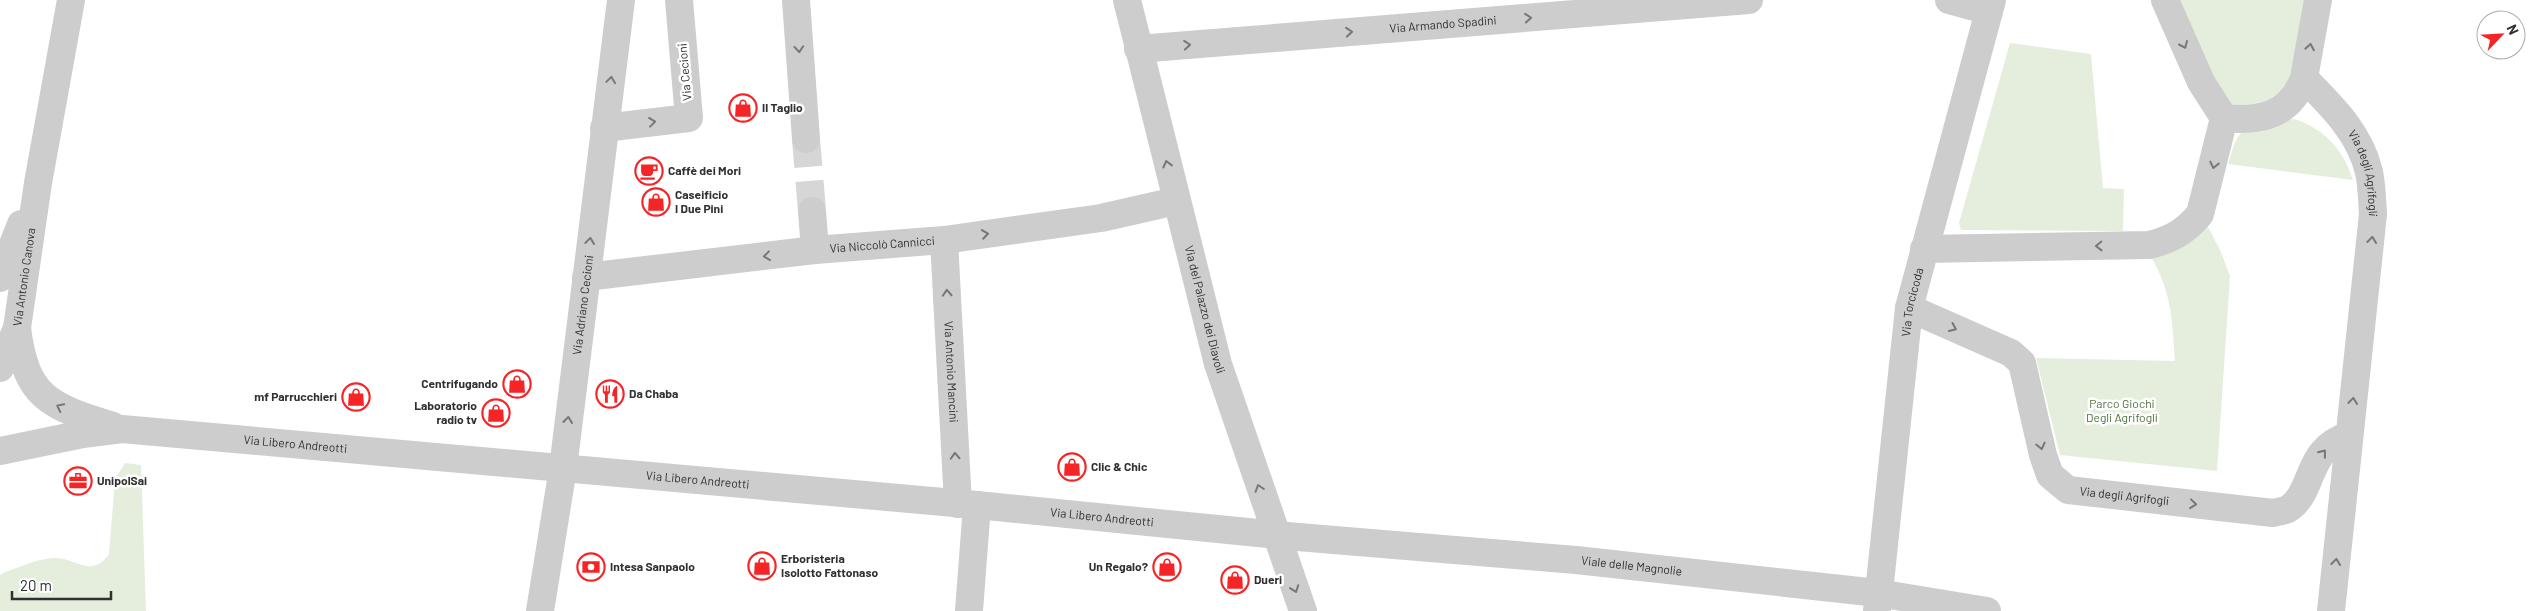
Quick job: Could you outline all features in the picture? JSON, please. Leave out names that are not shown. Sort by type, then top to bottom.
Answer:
[{"type":"street","name":"Via Antonio Canova","points":[[0,368],[17,328],[38,183],[70,0]]},
{"type":"street","name":"Via Adriano Cecioni","points":[[540,611],[562,468],[621,0]]},
{"type":"street","name":"Via Cecioni","points":[[604,128],[689,118],[679,0]]},
{"type":"street","points":[[796,0],[806,139]]},
{"type":"street","name":"Via del Palazzo dei Diavoli","points":[[1127,0],[1218,364],[1303,611]]},
{"type":"street","name":"Via Armando Spadini","points":[[1138,49],[1749,0]]},
{"type":"street","points":[[1949,0],[1990,5]]},
{"type":"street","points":[[1924,249],[2149,245],[2164,242],[2190,226],[2200,214],[2224,118],[2201,82],[2165,0]]},
{"type":"street","points":[[2224,118],[2239,120],[2277,113],[2289,104],[2299,91],[2304,78],[2318,0]]},
{"type":"street","name":"Via Torcicoda","points":[[1877,602],[1909,308],[1990,5]]},
{"type":"street","name":"Via degli Agrifogli","points":[[2304,78],[2342,119],[2363,153],[2369,174],[2373,232],[2348,436],[2331,611]]},
{"type":"street","name":"Via Antonio Canova","points":[[0,278],[38,183]]},
{"type":"street","name":"Via Niccolò Cannicci","points":[[586,278],[815,250],[944,240],[1101,218],[1176,201]]},
{"type":"street","points":[[812,211],[815,250]]},
{"type":"street","name":"Via Antonio Mancini","points":[[944,240],[968,505],[969,611]]},
{"type":"street","name":"Via degli Agrifogli","points":[[1909,308],[2011,353],[2022,363],[2043,455],[2050,475],[2068,490],[2273,513],[2288,509],[2297,499],[2321,453],[2338,439],[2348,436]]},
{"type":"street","name":"Via Libero Andreotti","points":[[17,328],[25,367],[33,383],[49,402],[60,409],[122,429]]},
{"type":"street","name":"Via Libero Andreotti","points":[[0,451],[83,434],[122,429],[1275,534]]},
{"type":"street","name":"Viale delle Magnolie","points":[[1275,534],[1576,560],[1877,602],[1987,611]]},
{"type":"green space","points":[[2176,0],[2305,0],[2293,65],[2278,102],[2244,109],[2225,104]]},
{"type":"green space","points":[[2010,43],[2091,54],[2103,188],[2124,189],[2123,231],[1961,230],[1959,223]]},
{"type":"green space","points":[[2294,119],[2315,128],[2331,142],[2344,160],[2353,180],[2228,164],[2235,143],[2243,132],[2256,125]]},
{"type":"green space","name":"Parco Giochi Degli Agrifogli","points":[[2207,225],[2220,250],[2230,276],[2217,471],[2060,455],[2036,358],[2175,361],[2170,306],[2163,281],[2150,255]]},
{"type":"green space","points":[[125,463],[141,465],[146,611],[0,611],[0,575],[3,573],[33,562],[52,558],[61,558],[89,566],[96,565],[102,562],[109,554],[115,479]]},
{"type":"tunnel","points":[[806,139],[812,211]]},
{"type":"place","name":"Il Taglio","points":[[743,108]]},
{"type":"place","name":"Caffè dei Mori","points":[[649,171]]},
{"type":"place","name":"Caseificio I Due Pini","points":[[656,202]]},
{"type":"place","name":"Centrifugando","points":[[517,384]]},
{"type":"place","name":"Da Chaba","points":[[610,394]]},
{"type":"place","name":"mf Parrucchieri","points":[[356,397]]},
{"type":"place","name":"Laboratorio radio tv","points":[[496,413]]},
{"type":"place","name":"Clic & Chic","points":[[1072,467]]},
{"type":"place","name":"UnipolSai","points":[[78,481]]},
{"type":"place","name":"Erboristeria Isolotto Fattonaso","points":[[762,566]]},
{"type":"place","name":"Intesa Sanpaolo","points":[[591,567]]},
{"type":"place","name":"Un Regalo?","points":[[1167,567]]},
{"type":"place","name":"Dueri","points":[[1235,580]]}]
